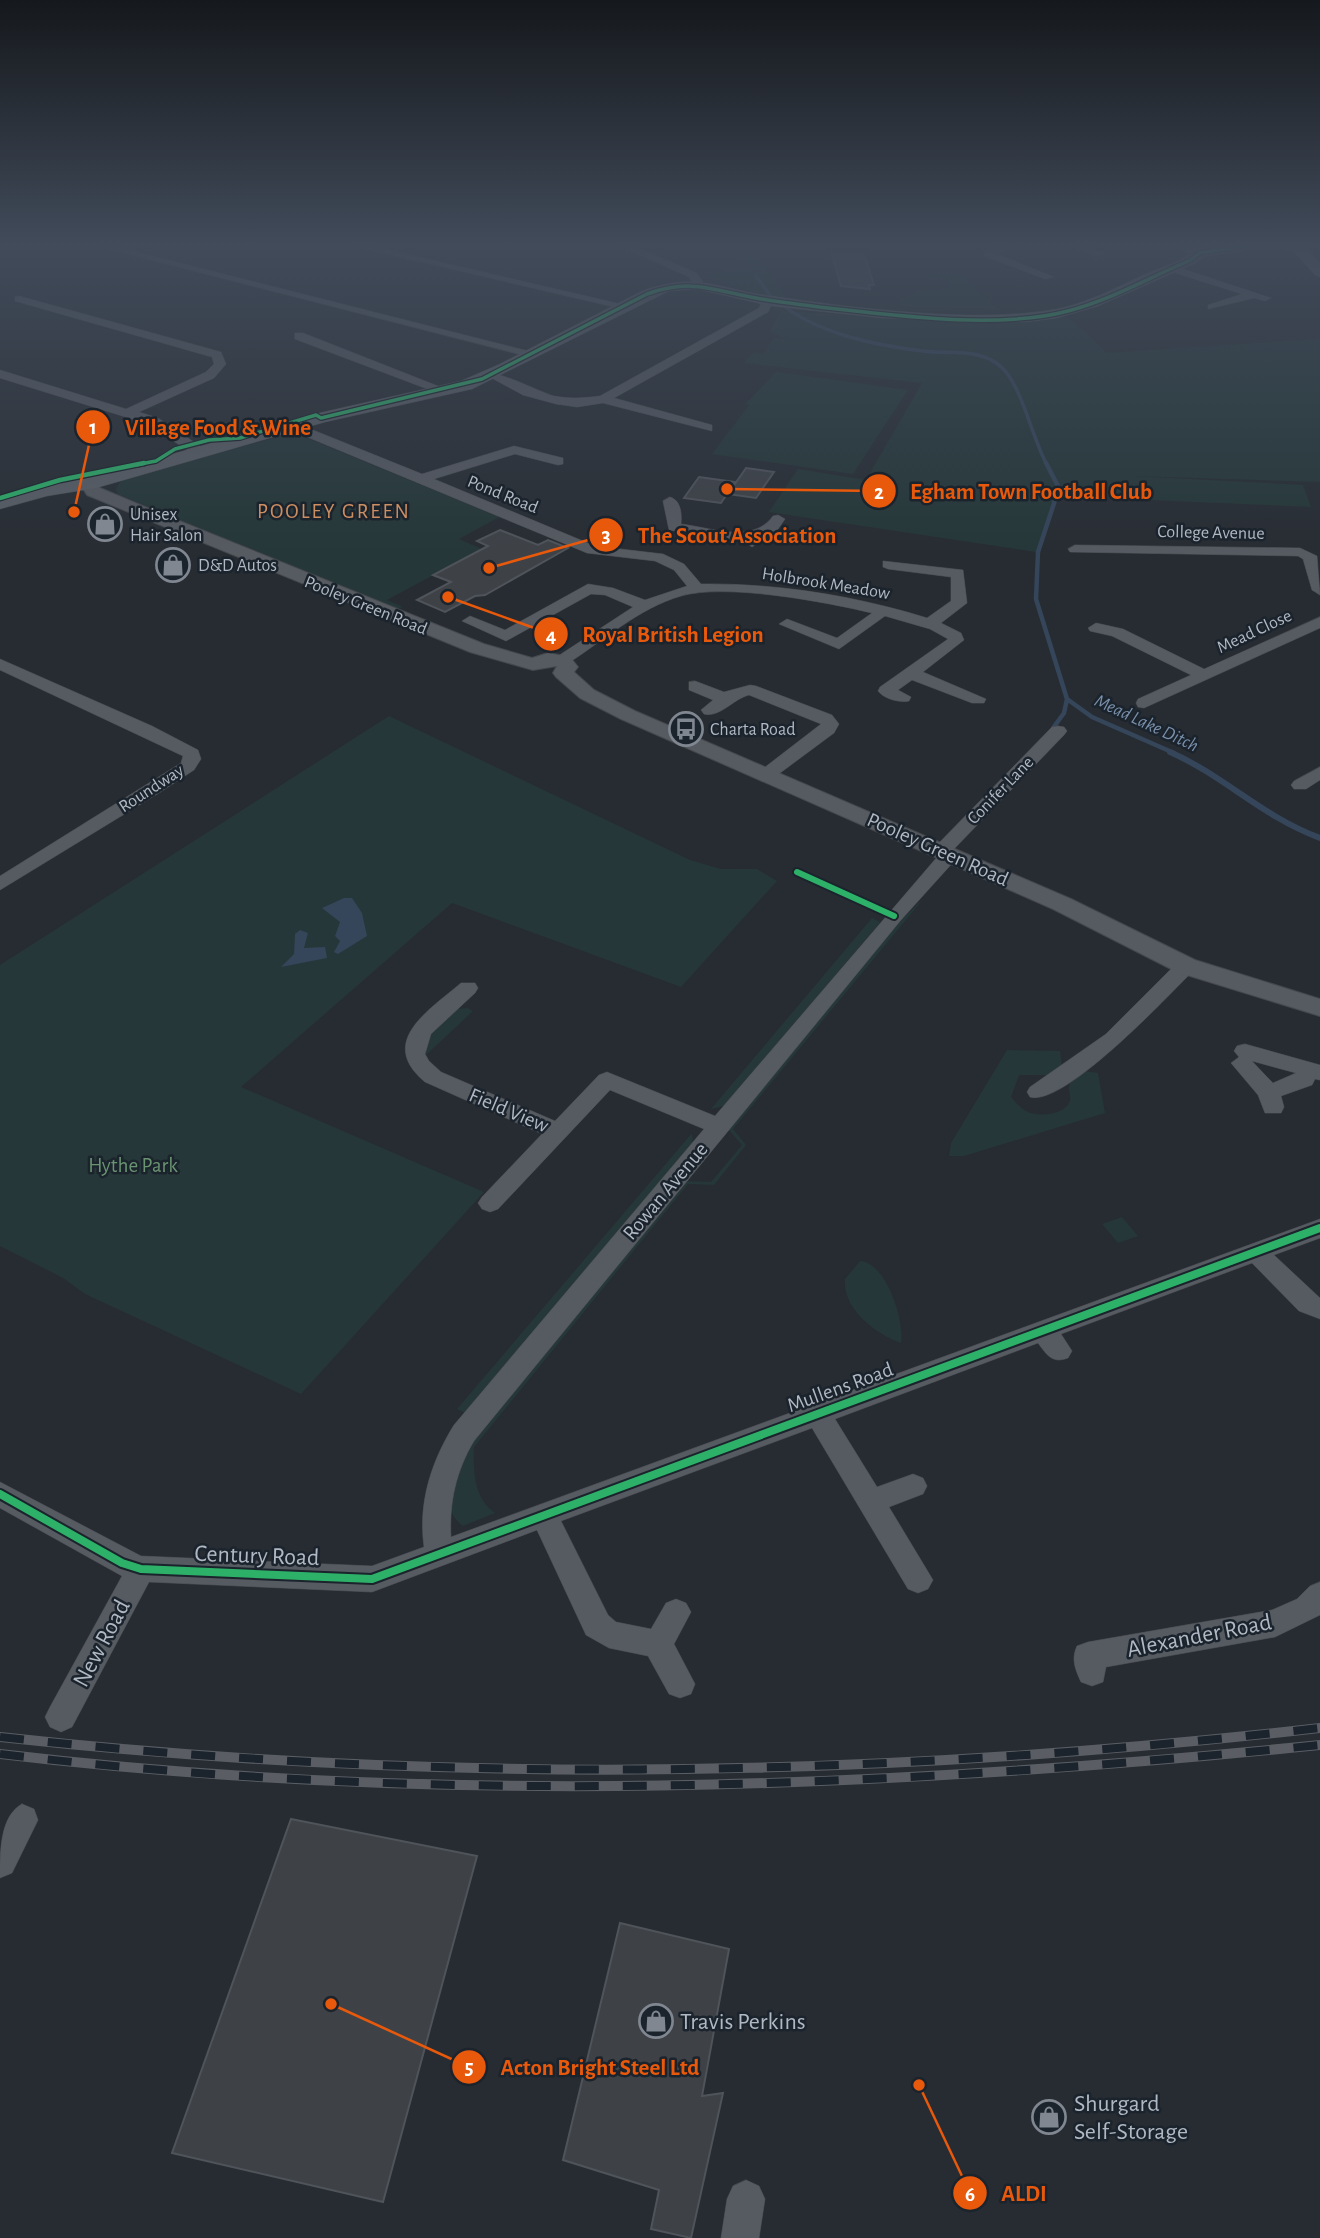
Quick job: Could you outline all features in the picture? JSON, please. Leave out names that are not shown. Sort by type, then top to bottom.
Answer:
[{"type":"main road","points":[[0,503],[54,489],[89,484],[293,426],[442,390],[492,375],[548,346]]},
{"type":"street","points":[[129,412],[210,374],[220,364],[217,355],[187,346]]},
{"type":"street","points":[[327,346],[442,390]]},
{"type":"street","points":[[504,346],[534,354]]},
{"type":"street","points":[[492,375],[527,392],[576,403],[603,399],[698,346]]},
{"type":"street","points":[[0,374],[129,412],[162,426],[201,453]]},
{"type":"street","points":[[603,399],[707,428]]},
{"type":"street","name":"Pond Road","points":[[293,426],[592,550],[652,544],[679,567],[696,587]]},
{"type":"street","points":[[418,480],[514,450],[558,461]]},
{"type":"street","name":"Pooley Green Road","points":[[89,484],[93,491],[366,606],[477,648],[533,664],[532,670],[540,676],[562,667],[587,694],[628,715],[946,852],[1107,925],[1186,966],[1233,983],[1320,1008]]},
{"type":"street","points":[[670,501],[675,514],[674,527]]},
{"type":"street","points":[[652,544],[674,527],[753,541],[762,536],[766,528],[771,529],[778,519]]},
{"type":"street","name":"College Avenue","points":[[1075,549],[1300,552],[1310,556],[1320,590]]},
{"type":"street","points":[[888,564],[962,567],[957,583],[961,595],[959,603],[929,624]]},
{"type":"street","name":"Holbrook Meadow","points":[[562,667],[646,606],[696,587],[724,586],[882,610],[950,632],[956,640],[886,691],[903,697]]},
{"type":"street","points":[[506,636],[588,589],[608,591],[646,606]]},
{"type":"street","points":[[839,644],[876,618],[882,610]]},
{"type":"street","points":[[470,621],[525,643]]},
{"type":"street","name":"Mead Close","points":[[1146,697],[1203,675],[1320,622]]},
{"type":"street","points":[[787,624],[860,651]]},
{"type":"street","name":"Mead Close","points":[[1096,628],[1117,632],[1203,675]]},
{"type":"street","name":"Roundway","points":[[0,664],[146,730],[192,754],[192,759],[164,781],[0,884]]},
{"type":"street","points":[[910,673],[978,699]]},
{"type":"street","points":[[695,686],[726,699]]},
{"type":"street","points":[[710,710],[741,691],[760,692],[826,719],[830,724],[828,729],[766,775]]},
{"type":"street","name":"Conifer Lane","points":[[946,852],[1058,730]]},
{"type":"street","points":[[1300,785],[1320,772]]},
{"type":"street","name":"Rowan Avenue","points":[[439,1554],[435,1531],[436,1504],[458,1442],[946,852]]},
{"type":"street","points":[[1038,1093],[1114,1039],[1186,966]]},
{"type":"street","name":"Field View","points":[[468,988],[418,1034],[413,1049],[418,1065],[433,1077],[558,1131],[607,1080],[718,1126]]},
{"type":"street","points":[[1243,1057],[1314,1071],[1271,1100],[1243,1057]]},
{"type":"street","points":[[490,1203],[558,1131]]},
{"type":"street","name":"Mullens Road","points":[[372,1579],[818,1414],[1051,1340],[1256,1252],[1320,1228]]},
{"type":"street","points":[[1256,1252],[1308,1304],[1320,1309]]},
{"type":"street","points":[[818,1414],[918,1580]]},
{"type":"street","points":[[871,1502],[913,1486]]},
{"type":"street","points":[[0,1494],[122,1563],[141,1569]]},
{"type":"street","points":[[544,1516],[597,1625],[609,1634],[659,1644]]},
{"type":"street","name":"Century Road","points":[[141,1569],[372,1579]]},
{"type":"street","name":"New Road","points":[[61,1717],[141,1569]]},
{"type":"street","name":"Alexander Road","points":[[1092,1672],[1088,1656],[1275,1623],[1307,1608],[1320,1595]]},
{"type":"street","points":[[659,1644],[676,1612]]},
{"type":"street","points":[[659,1644],[680,1684]]},
{"type":"street","points":[[0,1861],[22,1820]]},
{"type":"street","points":[[740,2238],[746,2199]]},
{"type":"green space","points":[[768,346],[1100,346],[1107,353],[1207,346],[1320,346],[1320,482],[1132,476],[1303,485],[1311,507],[1055,496],[1036,552],[769,512],[798,469],[866,480],[922,383],[744,363],[753,353],[763,354]]},
{"type":"green space","points":[[776,372],[908,390],[853,474],[712,454],[749,405],[745,404]]},
{"type":"green space","points":[[297,434],[499,517],[459,539],[482,549],[387,600],[403,607],[396,609],[118,494],[116,489],[120,482],[136,475]]},
{"type":"green space","name":"Hythe Park","points":[[389,716],[690,860],[721,869],[757,869],[777,881],[681,987],[452,903],[241,1087],[484,1192],[301,1394],[85,1294],[63,1278],[0,1246],[0,965]]},
{"type":"green space","points":[[924,898],[733,1129],[746,1145],[714,1185],[688,1184],[474,1447],[476,1484],[483,1500],[495,1513],[463,1526],[451,1510],[450,1500],[454,1480],[466,1449],[686,1181],[711,1182],[742,1145],[728,1129],[897,924]]},
{"type":"green space","points":[[872,918],[880,922],[878,925],[734,1096],[723,1106],[711,1109]]},
{"type":"green space","points":[[467,1008],[473,1011],[425,1056],[425,1036],[457,1009]]},
{"type":"green space","points":[[1007,1050],[1060,1051],[1062,1068],[1047,1075],[1019,1075],[1011,1097],[1023,1109],[1033,1114],[1045,1114],[1064,1109],[1070,1100],[1070,1083],[1084,1071],[1098,1073],[1105,1113],[964,1156],[949,1156],[951,1143]]},
{"type":"green space","points":[[692,1133],[693,1143],[469,1415],[457,1409]]},
{"type":"green space","points":[[1122,1217],[1138,1236],[1118,1243],[1102,1224]]},
{"type":"green space","points":[[860,1261],[878,1271],[892,1294],[900,1321],[901,1343],[862,1319],[849,1300],[845,1279]]},
{"type":"water","points":[[344,898],[352,898],[362,913],[367,936],[338,954],[334,952],[340,941],[335,936],[340,922],[322,908]]},
{"type":"water","points":[[300,930],[308,933],[304,948],[325,947],[327,958],[281,967],[294,954],[295,934]]},
{"type":"building","points":[[746,468],[774,472],[756,498],[728,494]]},
{"type":"building","points":[[699,477],[735,482],[721,503],[684,498]]},
{"type":"building","points":[[500,530],[538,545],[548,540],[568,548],[485,595],[475,596],[445,612],[417,600],[451,582],[433,575],[488,546],[477,541]]},
{"type":"building","points":[[291,1819],[477,1856],[383,2202],[172,2153]]},
{"type":"building","name":"Travis Perkins","points":[[620,1923],[729,1949],[702,2096],[723,2093],[691,2238],[651,2229],[659,2190],[563,2160]]},
{"type":"waterway","name":"Mead Lake Ditch","points":[[896,346],[933,352],[967,353],[988,358],[998,364],[1018,392],[1047,465]]},
{"type":"waterway","name":"Mead Lake Ditch","points":[[1047,465],[1059,488],[1038,552],[1036,599],[1067,699]]},
{"type":"waterway","points":[[1053,728],[1064,713],[1067,699]]},
{"type":"waterway","name":"Mead Lake Ditch","points":[[1067,699],[1092,717],[1174,753]]},
{"type":"waterway","name":"Mead Lake Ditch","points":[[1170,752],[1209,773],[1280,819],[1320,838]]},
{"type":"railway","points":[[0,1737],[330,1763],[660,1769],[991,1757],[1156,1745],[1320,1728]]},
{"type":"railway","points":[[0,1754],[165,1770],[329,1781],[495,1786],[660,1786],[991,1772],[1320,1745]]},
{"type":"cycle path","points":[[0,498],[60,480],[156,461],[175,449],[209,440],[240,438],[316,415],[321,418],[482,379],[545,346]]},
{"type":"cycle path","points":[[797,872],[894,916]]},
{"type":"cycle path","points":[[0,1494],[122,1563],[141,1569],[372,1579],[1320,1228]]},
{"type":"place","name":"Egham Town Football Club","points":[[727,489]]},
{"type":"place","name":"Village Food & Wine","points":[[74,512]]},
{"type":"place","name":"Unisex Hair Salon","points":[[105,524]]},
{"type":"place","name":"D&D Autos","points":[[173,565]]},
{"type":"place","name":"The Scout Association","points":[[489,568]]},
{"type":"place","name":"Royal British Legion","points":[[448,597]]},
{"type":"place","name":"Charta Road","points":[[686,729]]},
{"type":"place","name":"Acton Bright Steel Ltd","points":[[331,2004]]},
{"type":"place","name":"Travis Perkins","points":[[656,2021]]},
{"type":"place","name":"ALDI","points":[[919,2085]]},
{"type":"place","name":"Shurgard Self-Storage","points":[[1049,2117]]},
{"type":"district","name":"POOLEY GREEN","points":[[334,511]]}]
